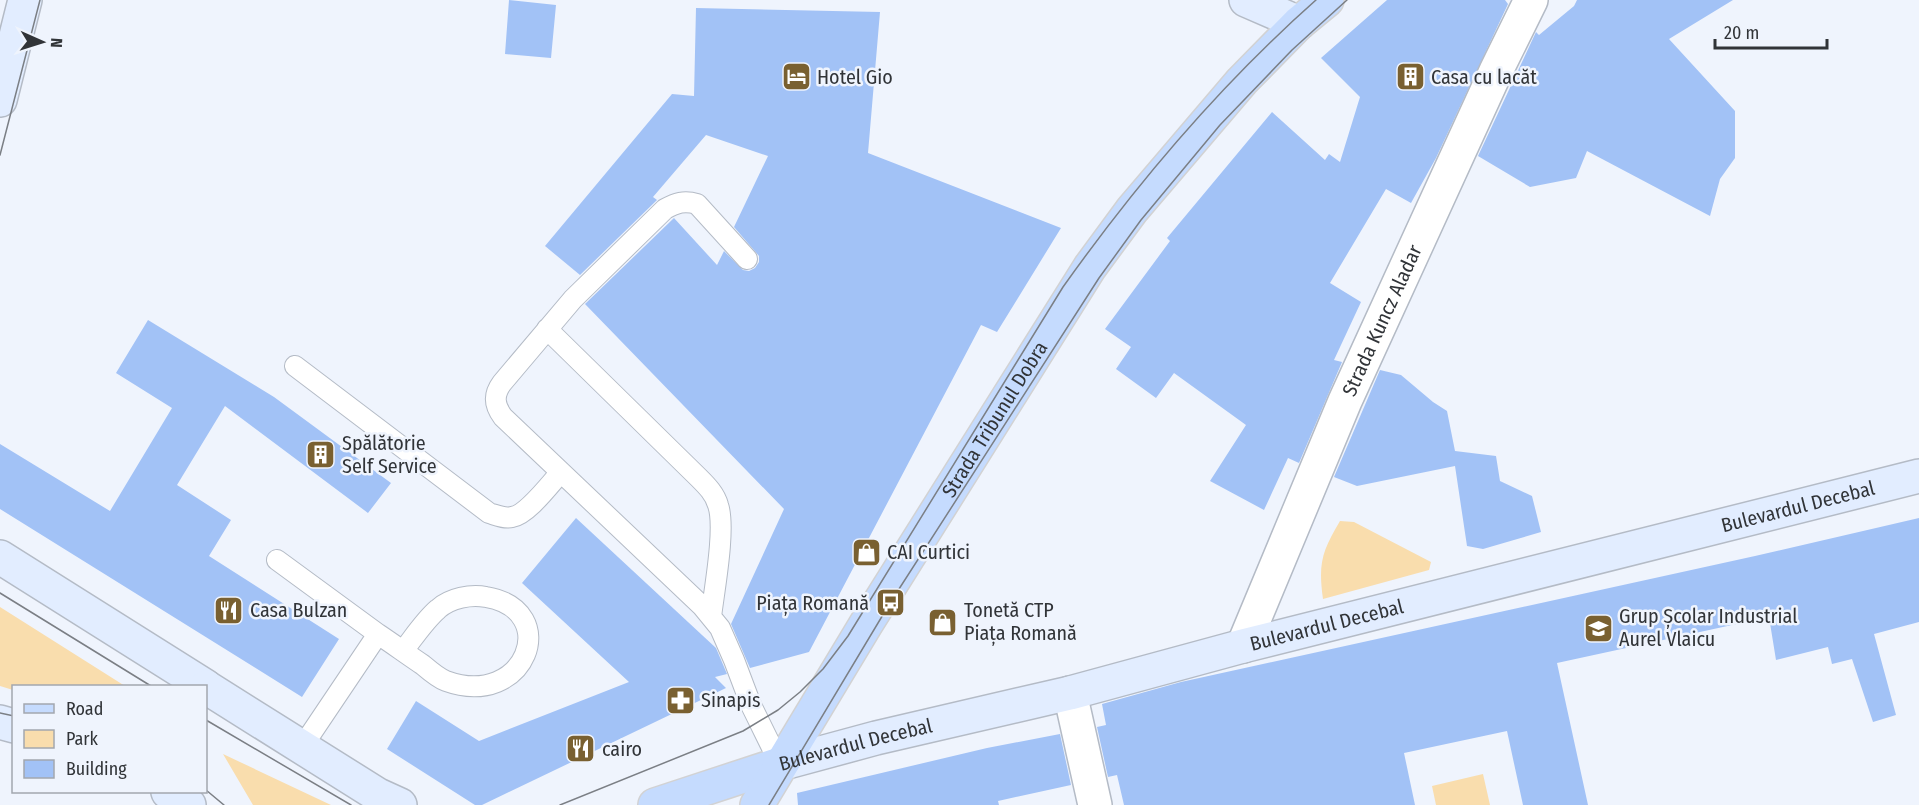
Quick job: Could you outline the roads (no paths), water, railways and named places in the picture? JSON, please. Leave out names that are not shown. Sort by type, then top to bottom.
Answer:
[{"type":"main road","name":"Strada Tribunul Dobra","points":[[780,764],[1090,267],[1132,210],[1242,81],[1295,12],[1327,0]]},
{"type":"main road","points":[[655,805],[780,764]]},
{"type":"main road","name":"Bulevardul Decebal","points":[[757,805],[780,764]]},
{"type":"street","points":[[0,100],[25,0]]},
{"type":"street","points":[[1246,0],[1295,12]]},
{"type":"street","name":"Strada Kuncz Aladar","points":[[1244,646],[1346,401],[1496,71],[1531,0]]},
{"type":"street","name":"Bulevardul Decebal","points":[[780,764],[865,741],[1070,693],[1244,646],[1919,476]]},
{"type":"street","points":[[0,557],[202,685]]},
{"type":"street","points":[[207,688],[378,795],[400,805]]},
{"type":"street","points":[[1070,693],[1095,805]]},
{"type":"street","points":[[170,793],[189,805]]},
{"type":"lane","points":[[747,259],[697,204],[687,201],[675,203],[665,209],[573,299],[496,390],[495,400],[497,410],[502,417],[702,606],[720,628],[751,705],[780,764]]},
{"type":"lane","points":[[547,329],[710,489],[718,503],[720,534],[711,617]]},
{"type":"lane","points":[[295,366],[489,513],[514,518],[526,510],[561,472]]},
{"type":"lane","points":[[277,560],[378,634],[444,680],[460,685],[480,685],[499,681],[516,670],[527,654],[529,635],[523,619],[511,607],[494,598],[477,595],[455,599],[438,608],[403,651]]},
{"type":"lane","points":[[302,747],[378,634]]},
{"type":"tram line","points":[[0,155],[40,0]]},
{"type":"tram line","points":[[560,805],[743,731],[778,710],[823,669],[848,636],[1063,287],[1091,248],[1181,136],[1246,66],[1316,0]]},
{"type":"tram line","points":[[769,805],[890,603],[1099,278],[1141,220],[1220,125],[1292,50],[1347,0]]},
{"type":"tram line","points":[[0,593],[149,685]]},
{"type":"tram line","points":[[0,713],[12,716]]},
{"type":"tram line","points":[[207,721],[351,805]]},
{"type":"tram line","points":[[207,791],[224,805]]},
{"type":"place","name":"Hotel Gio","points":[[796,77]]},
{"type":"place","name":"Casa cu lacăt","points":[[1410,77]]},
{"type":"place","name":"Spălătorie Self Service","points":[[321,455]]},
{"type":"place","name":"CAI Curtici","points":[[866,552]]},
{"type":"place","name":"Piața Romană","points":[[890,603]]},
{"type":"place","name":"Casa Bulzan","points":[[229,610]]},
{"type":"place","name":"Tonetă CTP Piața Romană","points":[[943,622]]},
{"type":"place","name":"Grup Școlar Industrial Aurel Vlaicu","points":[[1598,628]]},
{"type":"place","name":"Sinapis","points":[[680,700]]},
{"type":"place","name":"cairo","points":[[581,749]]}]
